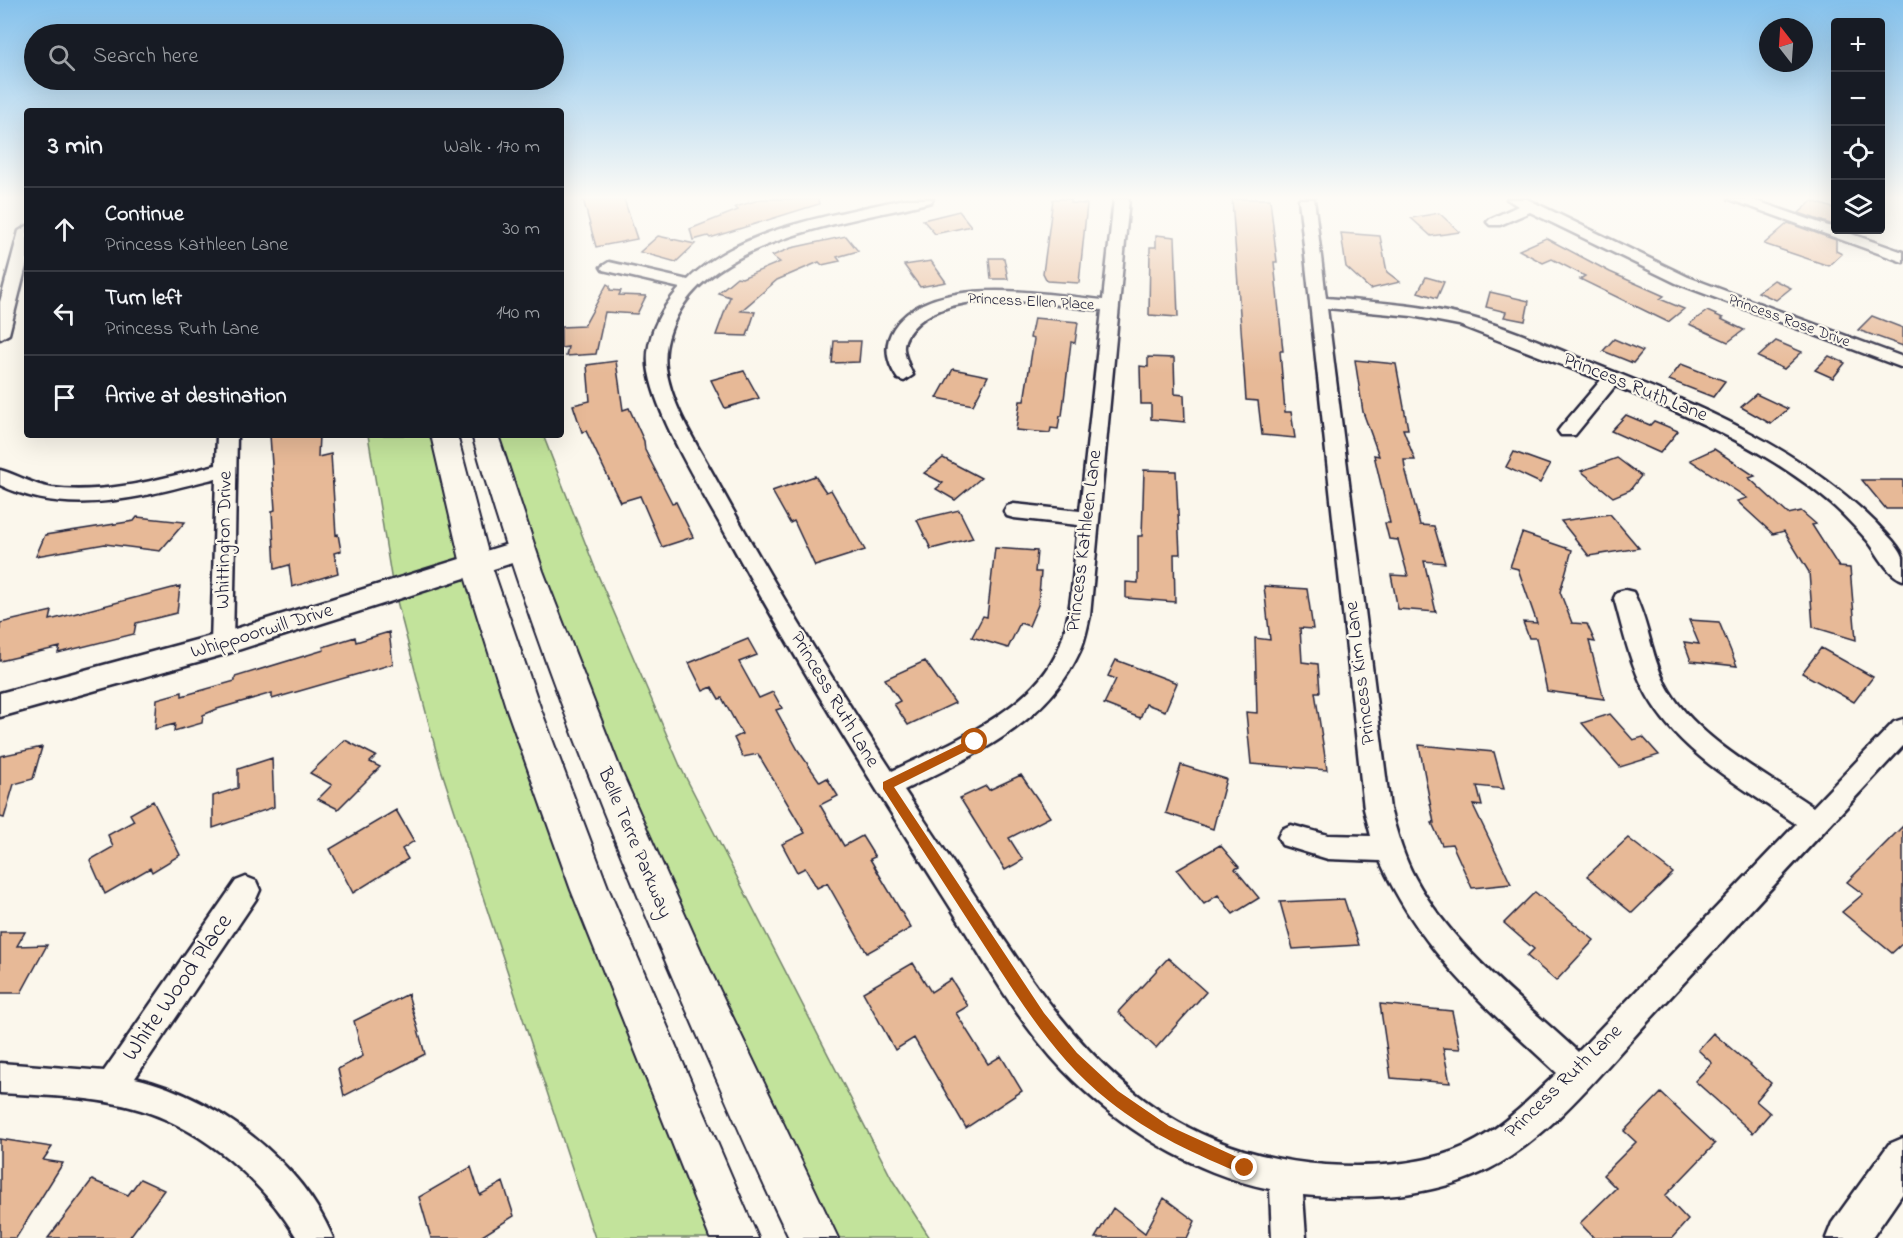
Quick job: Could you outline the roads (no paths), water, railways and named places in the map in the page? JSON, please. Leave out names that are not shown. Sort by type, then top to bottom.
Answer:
[{"type":"main road","points":[[445,438],[476,564],[523,707],[590,890],[734,1238]]},
{"type":"main road","name":"Belle Terre Parkway","points":[[486,438],[556,652],[607,781],[730,1060],[814,1238]]},
{"type":"street","points":[[0,334],[20,257]]},
{"type":"street","name":"Princess Ruth Lane","points":[[731,257],[690,285],[669,315],[658,341],[656,361],[664,393],[748,557],[887,786],[1039,1017],[1092,1077],[1113,1096],[1172,1136],[1245,1168],[1286,1179],[1325,1182],[1378,1181],[1410,1178],[1466,1163],[1490,1151],[1512,1135],[1579,1073],[1903,729]]},
{"type":"street","name":"Princess Kathleen Lane","points":[[887,786],[994,732],[1023,711],[1053,680],[1069,654],[1077,629],[1116,257]]},
{"type":"street","name":"Princess Kim Lane","points":[[1312,257],[1377,808],[1388,849],[1410,896],[1441,940],[1579,1073]]},
{"type":"street","name":"Princess Rose Drive","points":[[1629,257],[1703,289],[1903,363]]},
{"type":"street","points":[[609,267],[690,285]]},
{"type":"street","name":"Princess Ellen Place","points":[[904,375],[895,349],[900,332],[915,315],[941,302],[985,296],[1111,306]]},
{"type":"street","name":"Princess Ruth Lane","points":[[1317,302],[1419,312],[1457,320],[1510,336],[1714,420],[1764,446],[1827,489],[1894,545],[1903,572]]},
{"type":"street","points":[[1568,431],[1612,378]]},
{"type":"street","name":"Whittington Drive","points":[[222,644],[227,438]]},
{"type":"street","points":[[0,477],[38,491],[96,495],[143,489],[226,469]]},
{"type":"street","points":[[1014,511],[1088,519]]},
{"type":"street","name":"Whippoorwill Drive","points":[[0,705],[222,644],[521,550]]},
{"type":"street","points":[[1625,598],[1644,660],[1659,693],[1670,710],[1712,750],[1815,822]]},
{"type":"street","points":[[1292,837],[1328,847],[1388,849]]},
{"type":"street","name":"White Wood Place","points":[[111,1087],[246,890]]},
{"type":"street","points":[[0,1078],[111,1087],[163,1104],[228,1140],[274,1179],[293,1201],[316,1238]]},
{"type":"street","points":[[1847,1238],[1903,1158]]},
{"type":"street","points":[[1286,1179],[1289,1238]]}]
